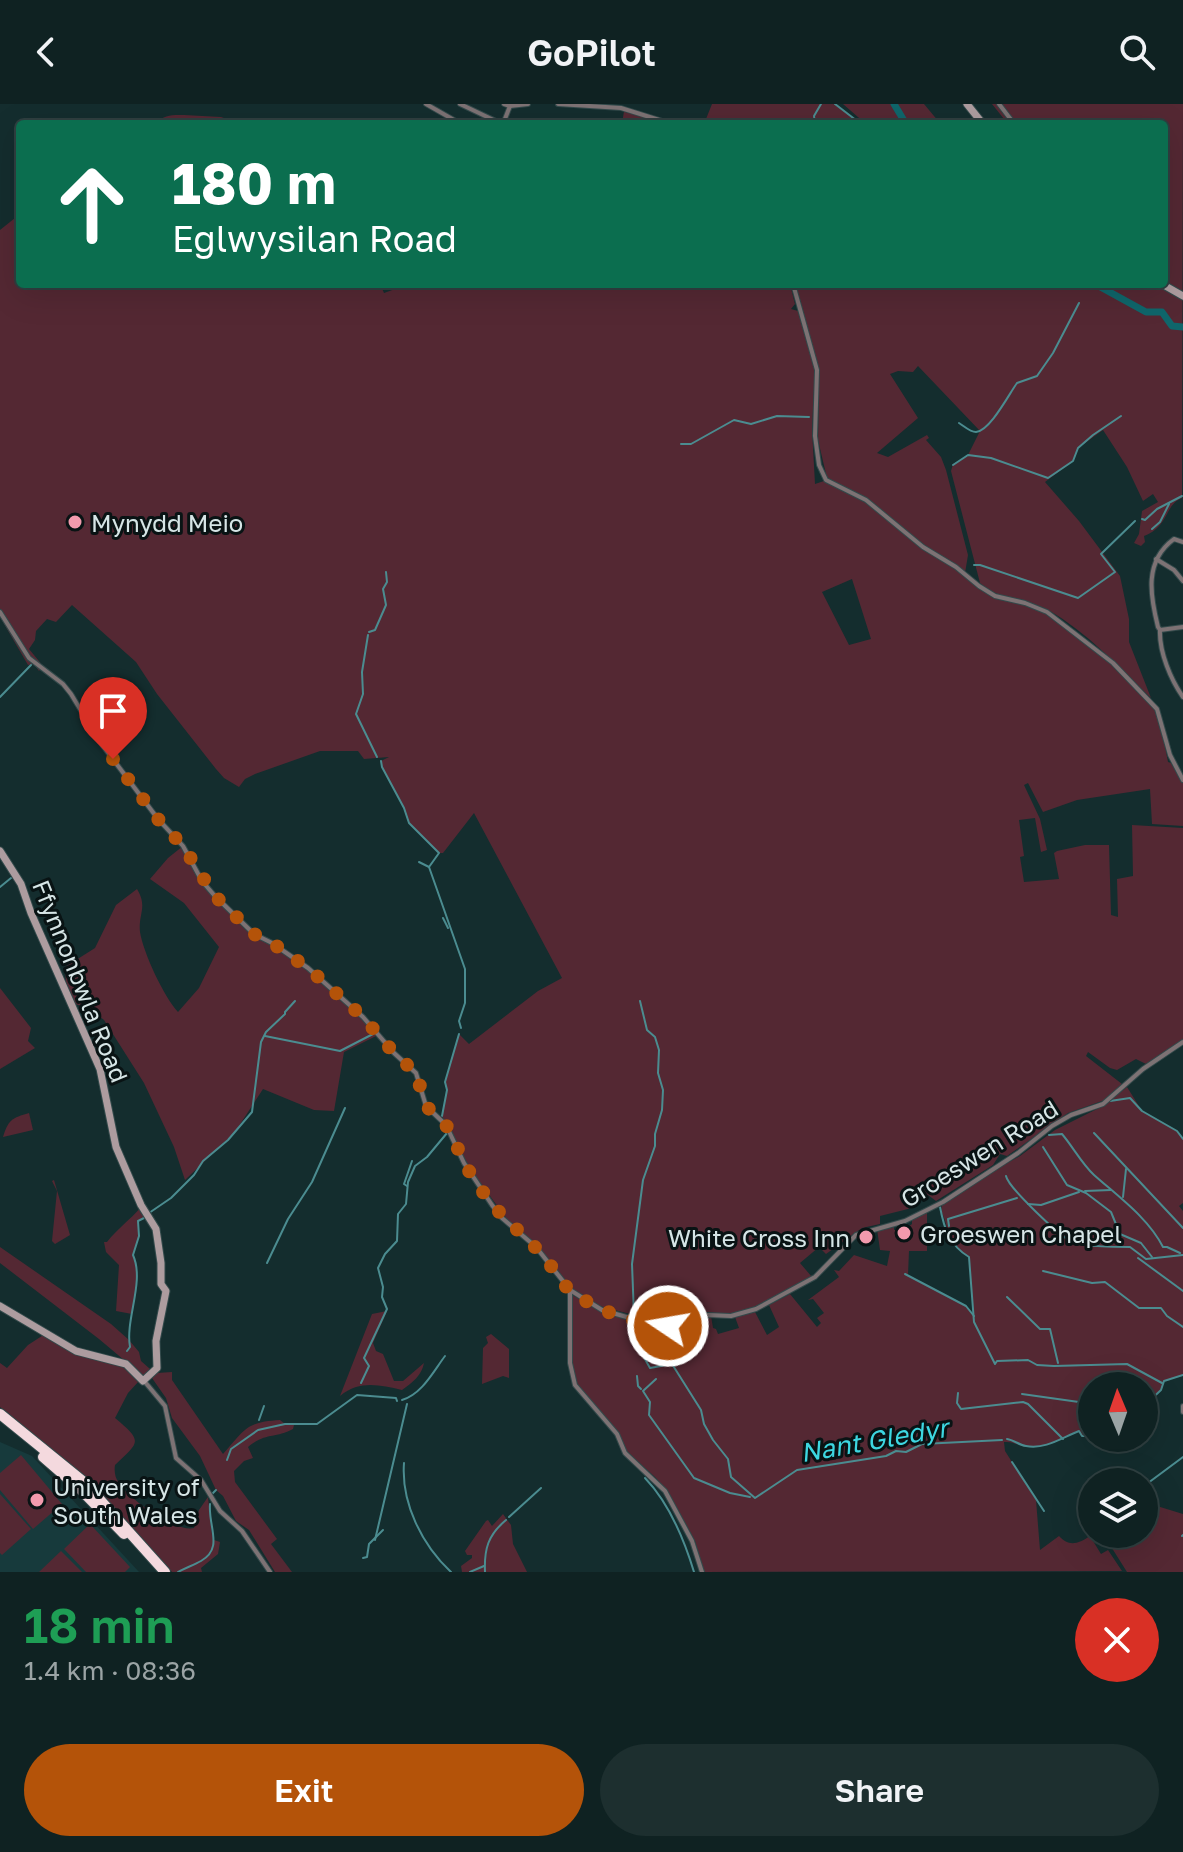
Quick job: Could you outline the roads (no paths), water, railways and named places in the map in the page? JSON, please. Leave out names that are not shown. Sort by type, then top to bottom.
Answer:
[{"type":"highway","points":[[0,1414],[85,1483],[165,1572]]},
{"type":"highway","points":[[0,1422],[81,1490],[156,1572]]},
{"type":"street","points":[[426,104],[454,120]]},
{"type":"street","points":[[460,104],[494,120]]},
{"type":"street","points":[[504,104],[528,104]]},
{"type":"street","points":[[558,104],[630,110],[660,120]]},
{"type":"street","points":[[999,104],[1011,120]]},
{"type":"street","points":[[794,288],[817,370],[815,436],[819,465],[826,480],[866,500],[923,547],[995,596],[1047,612],[1113,663],[1157,709],[1170,755],[1183,780]]},
{"type":"street","points":[[1183,542],[1174,539],[1160,551],[1150,578],[1161,646],[1183,697]]},
{"type":"street","points":[[1156,559],[1174,570],[1183,581]]},
{"type":"street","points":[[0,612],[29,658],[71,694],[100,742],[158,819],[183,846],[214,895],[254,934],[308,968],[363,1017],[416,1073],[426,1106],[446,1125],[471,1175],[492,1205],[536,1247],[570,1290],[570,1363],[575,1385],[617,1434],[625,1453],[665,1491],[692,1541],[702,1572]]},
{"type":"street","points":[[1160,630],[1183,627]]},
{"type":"street","name":"Ffynnonbwla Road","points":[[0,851],[21,884],[28,908],[100,1069],[116,1147],[141,1205],[156,1229],[161,1284],[166,1291],[156,1341],[157,1368],[143,1381]]},
{"type":"street","name":"Groeswen Road","points":[[570,1290],[602,1310],[655,1327],[708,1315],[731,1316],[756,1309],[815,1277],[856,1235],[905,1221],[943,1202],[1018,1153],[1052,1126],[1071,1115],[1103,1104],[1143,1069],[1183,1042]]},
{"type":"street","points":[[0,1306],[76,1351],[126,1364],[165,1406],[176,1458],[201,1480],[220,1511],[242,1531],[270,1572]]},
{"type":"street","points":[[1183,1406],[1183,1412]]},
{"type":"waterway","points":[[814,120],[821,104]]},
{"type":"waterway","points":[[835,104],[856,120]]},
{"type":"waterway","points":[[894,104],[904,120]]},
{"type":"waterway","points":[[1102,288],[1146,312],[1162,312],[1172,326],[1183,327]]},
{"type":"waterway","points":[[959,423],[974,432],[981,430],[993,419],[1017,383],[1037,376],[1079,303]]},
{"type":"waterway","points":[[681,444],[691,444],[734,420],[751,424],[777,416],[809,417]]},
{"type":"waterway","points":[[953,465],[968,455],[991,458],[1048,478],[1073,461],[1078,448],[1093,435],[1121,416]]},
{"type":"waterway","points":[[1142,519],[1182,496]]},
{"type":"waterway","points":[[1152,529],[1160,522],[1169,504]]},
{"type":"waterway","points":[[974,565],[1078,598],[1115,572],[1101,554],[1135,521]]},
{"type":"waterway","points":[[369,632],[375,630],[386,605],[383,589],[387,582],[386,572]]},
{"type":"waterway","points":[[368,635],[362,672],[363,694],[356,714],[377,757]]},
{"type":"waterway","points":[[0,697],[31,665]]},
{"type":"waterway","points":[[381,761],[409,823],[439,853],[429,867],[465,969],[465,1003],[459,1021],[461,1028]]},
{"type":"waterway","points":[[419,862],[429,867]]},
{"type":"waterway","points":[[0,887],[11,878]]},
{"type":"waterway","points":[[443,918],[448,928]]},
{"type":"waterway","points":[[149,1213],[171,1198],[252,1112],[261,1042],[266,1032],[295,1001]]},
{"type":"waterway","name":"Nant Gledyr","points":[[634,1315],[632,1264],[643,1180],[655,1146],[663,1090],[658,1073],[659,1050],[655,1037],[647,1030],[640,1001]]},
{"type":"waterway","points":[[265,1036],[340,1051],[373,1034]]},
{"type":"waterway","points":[[442,1116],[447,1090],[445,1082],[459,1034]]},
{"type":"waterway","points":[[1110,1101],[1130,1098],[1142,1111],[1177,1131],[1183,1139]]},
{"type":"waterway","points":[[267,1263],[288,1219],[312,1182],[345,1108]]},
{"type":"waterway","points":[[361,1383],[369,1366],[364,1358],[387,1309],[378,1268],[397,1241],[398,1214],[406,1204],[408,1182],[415,1166],[447,1133]]},
{"type":"waterway","points":[[1094,1133],[1183,1228]]},
{"type":"waterway","points":[[1049,1135],[1062,1134],[1090,1171],[1141,1218],[1163,1247],[1180,1253]]},
{"type":"waterway","points":[[1043,1147],[1067,1185],[1086,1193],[1111,1212],[1120,1234],[1141,1243],[1152,1257]]},
{"type":"waterway","points":[[407,1186],[404,1184],[412,1161]]},
{"type":"waterway","points":[[1123,1197],[1126,1169]]},
{"type":"waterway","points":[[1006,1176],[1036,1212],[1073,1242],[1130,1247],[1146,1259],[1183,1255]]},
{"type":"waterway","points":[[1085,1191],[1111,1190]]},
{"type":"waterway","points":[[1028,1204],[1041,1205],[1079,1192]]},
{"type":"waterway","points":[[949,1226],[948,1219],[1017,1198]]},
{"type":"waterway","points":[[940,1207],[948,1235],[969,1257],[974,1322],[995,1364],[997,1361],[1028,1360],[1037,1365],[1054,1366],[1127,1364],[1162,1383]]},
{"type":"waterway","points":[[127,1351],[130,1347],[137,1277],[133,1255],[139,1236],[138,1221],[146,1217]]},
{"type":"waterway","points":[[1138,1258],[1183,1291]]},
{"type":"waterway","points":[[1043,1271],[1092,1283],[1105,1282],[1139,1308],[1161,1308],[1183,1327]]},
{"type":"waterway","points":[[905,1274],[966,1306],[974,1316]]},
{"type":"waterway","points":[[1007,1297],[1040,1329],[1050,1329],[1058,1363]]},
{"type":"waterway","name":"Nant Gledyr","points":[[633,1321],[632,1336],[650,1368],[672,1364],[701,1410],[704,1424],[713,1440],[728,1459],[731,1477],[755,1498],[797,1470],[886,1456],[896,1451],[906,1452],[922,1444],[1002,1440]]},
{"type":"waterway","points":[[402,1400],[421,1388],[445,1356]]},
{"type":"waterway","name":"Nant Gledyr","points":[[1158,1393],[1164,1381],[1183,1375]]},
{"type":"waterway","points":[[637,1376],[641,1389]]},
{"type":"waterway","points":[[656,1379],[643,1391],[650,1402],[649,1415],[694,1478],[730,1493],[750,1497]]},
{"type":"waterway","points":[[958,1393],[957,1403],[961,1409],[1028,1404],[1063,1439]]},
{"type":"waterway","points":[[1022,1394],[1078,1402]]},
{"type":"waterway","points":[[227,1460],[231,1449],[258,1430],[285,1424],[317,1424],[357,1395],[396,1398],[397,1401]]},
{"type":"waterway","points":[[375,1540],[407,1404]]},
{"type":"waterway","points":[[259,1420],[264,1406]]},
{"type":"waterway","name":"Nant Gledyr","points":[[1007,1439],[1033,1447],[1047,1445],[1078,1431]]},
{"type":"waterway","points":[[1158,1476],[1183,1457]]},
{"type":"waterway","points":[[1012,1462],[1044,1511]]},
{"type":"waterway","points":[[404,1463],[406,1493],[416,1522],[431,1549],[451,1572]]},
{"type":"waterway","points":[[645,1478],[675,1522],[694,1572]]},
{"type":"waterway","points":[[509,1517],[541,1488]]},
{"type":"waterway","points":[[213,1493],[216,1490]]},
{"type":"waterway","points":[[178,1572],[201,1561],[212,1550],[210,1504]]},
{"type":"waterway","points":[[485,1572],[488,1543],[506,1520]]},
{"type":"waterway","points":[[363,1558],[367,1557],[369,1544],[383,1530]]},
{"type":"waterway","points":[[470,1572],[484,1566]]},
{"type":"place","name":"Mynydd Meio","points":[[75,522]]},
{"type":"place","name":"Groeswen Chapel","points":[[904,1233]]},
{"type":"place","name":"White Cross Inn","points":[[866,1237]]},
{"type":"place","name":"University of South Wales","points":[[37,1500]]}]
